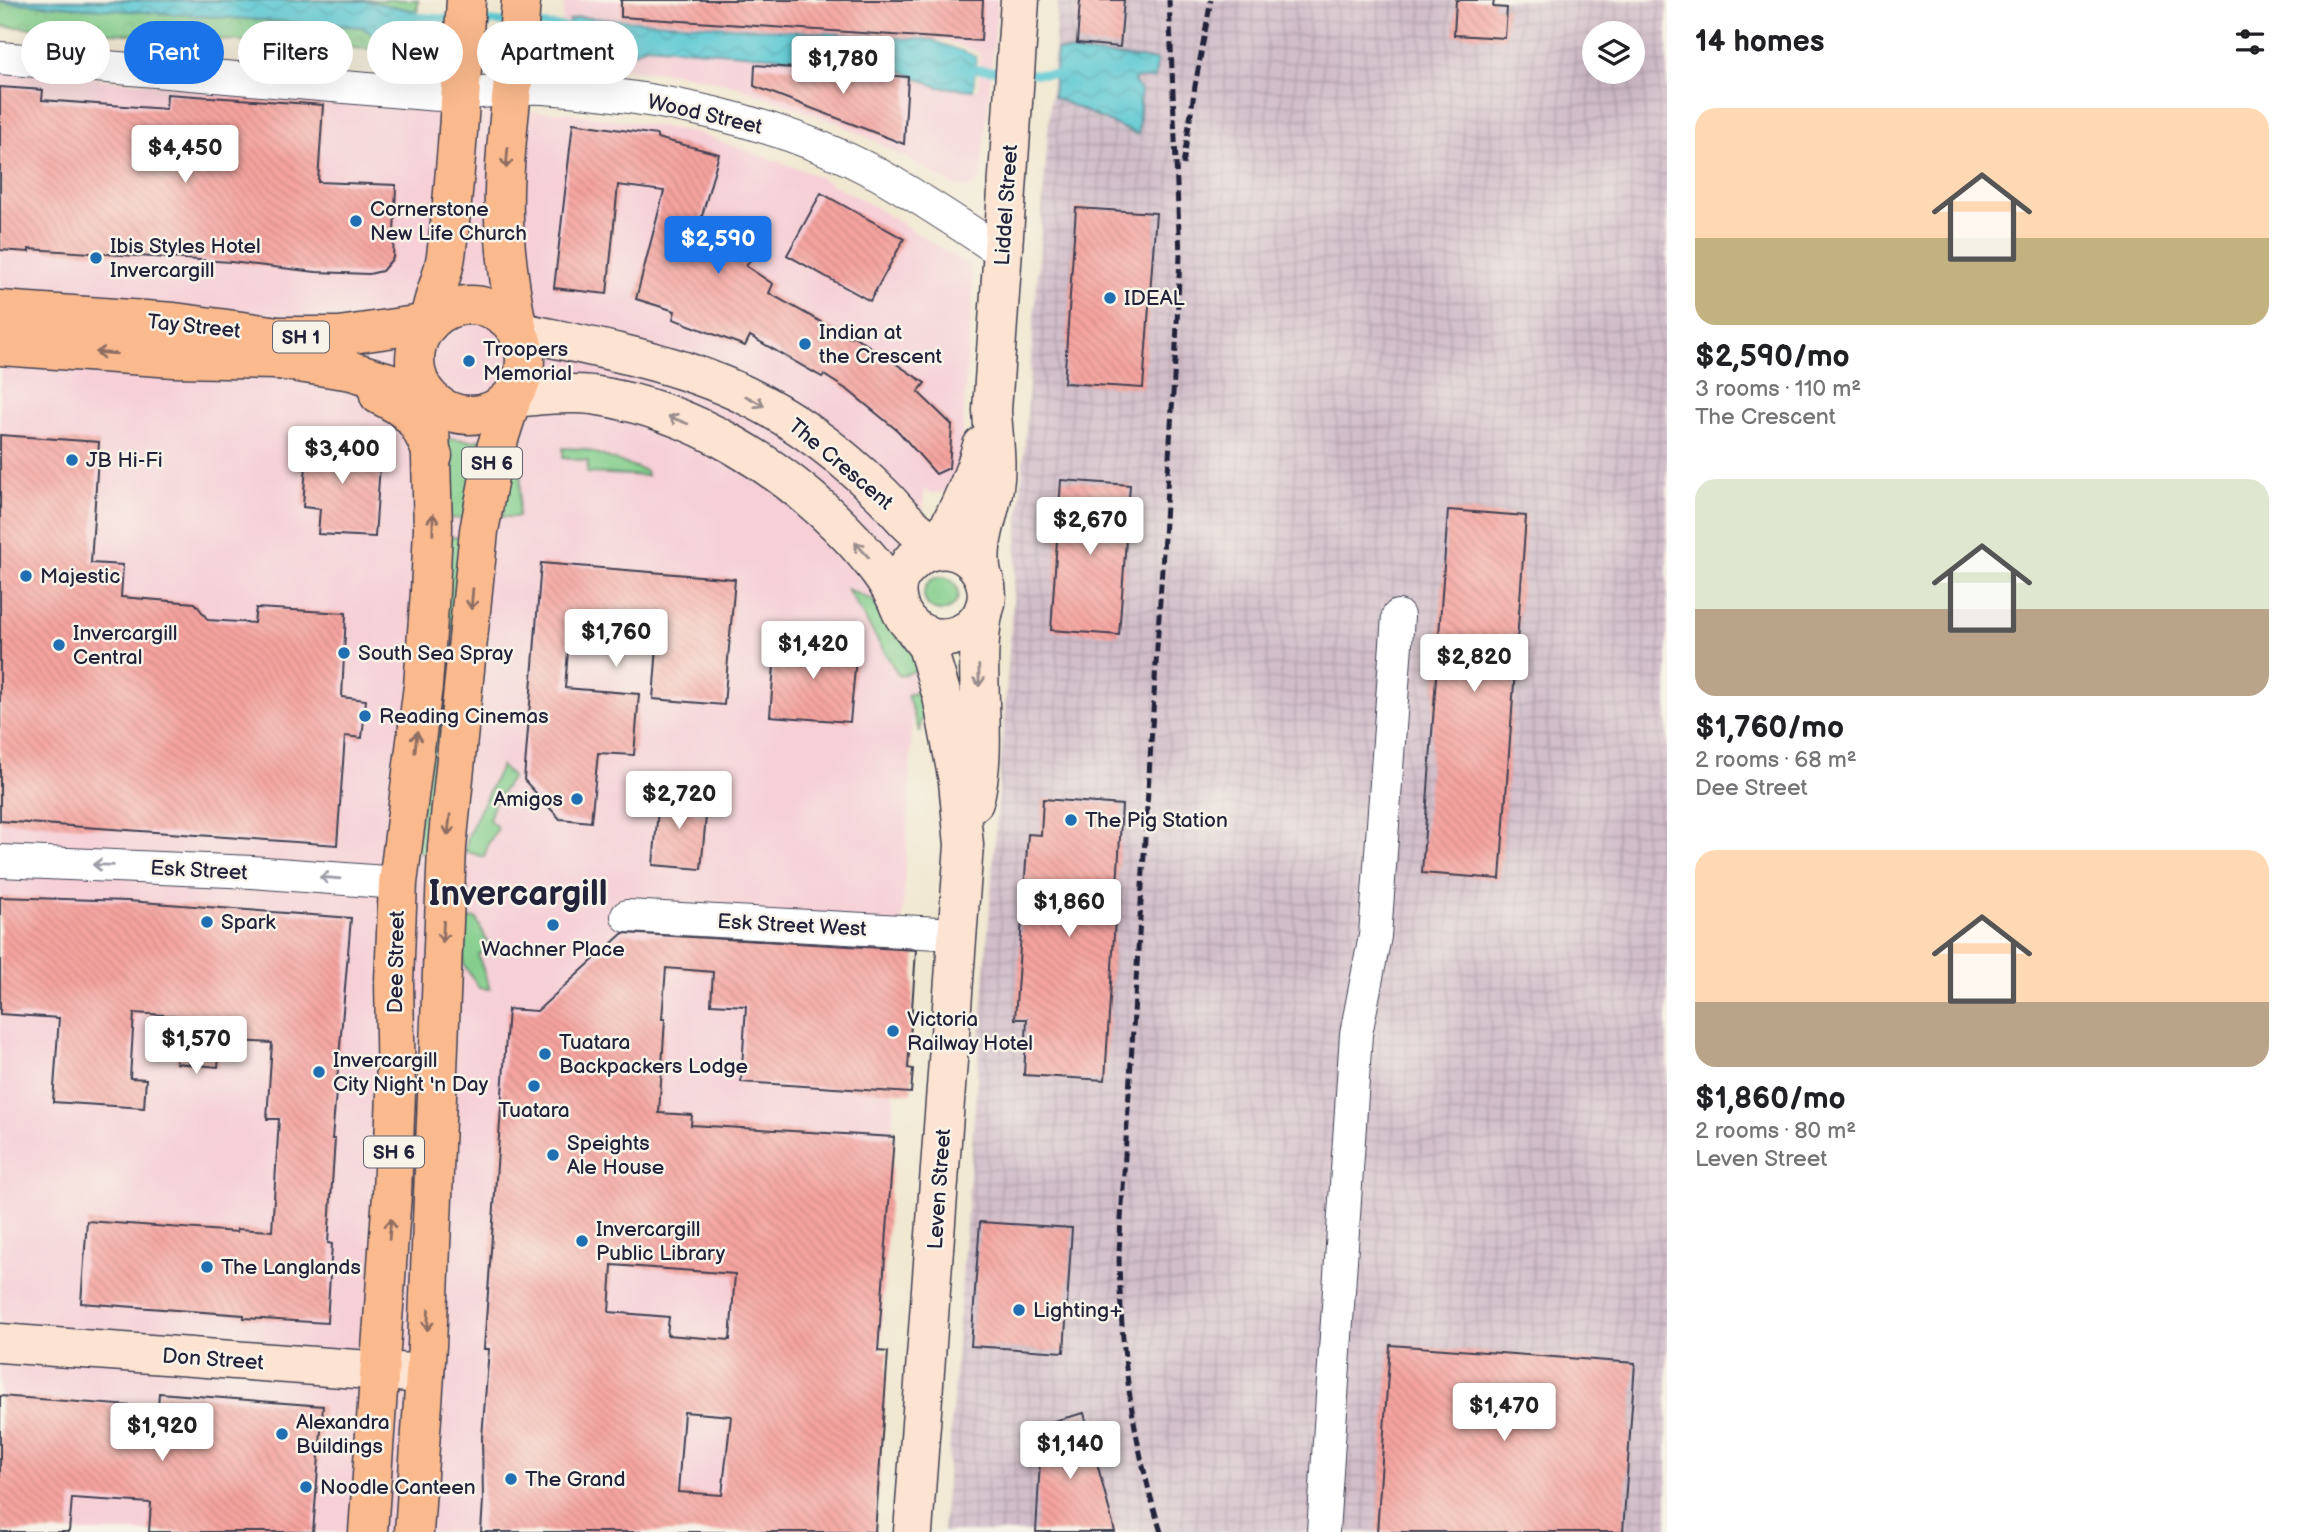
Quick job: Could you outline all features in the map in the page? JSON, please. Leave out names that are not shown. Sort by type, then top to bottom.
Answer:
[{"type":"main road","points":[[425,393],[416,373],[415,352],[422,332],[429,323],[430,308],[444,266],[447,246],[466,7]]},
{"type":"main road","points":[[512,398],[525,372],[526,358],[510,291],[504,218],[513,84]]},
{"type":"main road","points":[[174,340],[392,312],[425,293],[441,267],[447,246]]},
{"type":"main road","name":"SH 1","points":[[429,323],[442,312],[458,306],[475,305],[492,309],[506,318],[518,331]]},
{"type":"main road","name":"Tay Street","points":[[0,310],[352,372],[425,393]]},
{"type":"main road","name":"Tay Street","points":[[0,346],[339,336],[429,323]]},
{"type":"main road","points":[[174,340],[379,395],[409,412],[423,431],[433,456]]},
{"type":"main road","name":"SH 1","points":[[425,393],[436,405],[451,413],[467,416],[484,415],[512,398]]},
{"type":"main road","name":"Dee Street","points":[[368,1532],[394,1144],[394,981],[398,883],[426,647],[433,528],[433,456],[425,393]]},
{"type":"main road","name":"SH 6","points":[[414,1532],[425,1374],[447,847],[479,531],[492,461],[512,398]]},
{"type":"street","name":"Liddel Street","points":[[992,410],[974,475],[945,533],[954,568],[979,547],[994,487],[992,410],[1020,0]]},
{"type":"street","name":"Wood Street","points":[[0,58],[430,95],[460,93],[484,84]]},
{"type":"street","name":"Wood Street","points":[[533,84],[540,88],[619,95],[699,108],[767,127],[836,154],[877,174],[925,201],[1003,253]]},
{"type":"street","name":"The Crescent","points":[[518,331],[641,357],[716,382],[802,428],[860,474],[954,568]]},
{"type":"street","points":[[512,398],[572,394],[612,399],[686,422],[734,445],[775,471],[823,509],[869,557],[889,584],[905,616],[920,632],[932,637],[958,635],[969,629],[954,568],[899,583],[905,616]]},
{"type":"street","points":[[860,474],[924,505],[947,506],[962,499]]},
{"type":"street","name":"Leven Street","points":[[913,1532],[964,845],[977,791],[981,719],[979,651],[954,568]]},
{"type":"street","name":"Leven Street","points":[[905,616],[927,646],[942,696],[958,781],[964,845]]},
{"type":"street","points":[[1323,1532],[1356,1034],[1375,936],[1398,616]]},
{"type":"street","name":"Esk Street","points":[[0,861],[252,872],[398,883]]},
{"type":"street","name":"Esk Street West","points":[[628,916],[957,934]]},
{"type":"street","name":"Don Street","points":[[0,1343],[425,1374]]},
{"type":"shaded area","points":[[564,0],[998,0],[981,176],[972,188],[959,188],[837,123],[734,85],[677,73],[638,70],[638,21],[563,21]]},
{"type":"shaded area","points":[[1058,0],[1667,0],[1667,1532],[943,1532]]},
{"type":"shaded area","points":[[0,70],[21,72],[21,84],[110,84],[110,80],[124,81],[124,84],[159,84],[421,107],[571,113],[694,132],[810,173],[870,204],[968,265],[973,284],[959,477],[949,490],[942,493],[931,493],[924,489],[872,1532],[0,1532]]},
{"type":"green space","points":[[0,0],[418,0],[417,21],[367,21],[367,49],[353,48],[353,21],[238,21],[238,41],[224,40],[224,21],[124,21],[124,34],[110,33],[110,21],[21,21],[21,27],[0,26]]},
{"type":"green space","points":[[448,438],[473,441],[482,439],[467,519],[449,518]]},
{"type":"green space","points":[[563,448],[584,449],[646,471],[647,476],[587,473],[588,461],[563,458]]},
{"type":"green space","points":[[511,465],[522,466],[518,517],[502,517]]},
{"type":"green space","points":[[447,537],[463,537],[431,854],[416,852]]},
{"type":"green space","points":[[941,577],[953,582],[958,594],[953,606],[941,611],[929,606],[924,594],[929,582]]},
{"type":"green space","points":[[847,589],[874,601],[925,668],[899,676]]},
{"type":"green space","points":[[926,690],[930,700],[921,722],[920,733],[907,695]]},
{"type":"green space","points":[[501,766],[512,777],[494,804],[489,820],[498,828],[484,857],[465,851],[469,833]]},
{"type":"green space","points":[[476,918],[490,948],[478,955],[490,989],[479,988],[464,965],[460,920]]},
{"type":"water","points":[[367,1],[416,11],[415,21],[367,21],[367,30],[353,26],[353,21],[275,21],[0,2]]},
{"type":"water","points":[[578,17],[934,40],[977,56],[974,90],[938,87],[890,66],[646,46],[638,50],[638,21],[569,21]]},
{"type":"water","points":[[1057,50],[1157,60],[1155,79],[1137,78],[1134,82],[1141,91],[1138,135],[1053,97]]},
{"type":"pier","points":[[934,40],[947,41],[980,53],[978,91],[974,90],[977,56]]},
{"type":"building","points":[[621,0],[983,0],[981,41],[621,17]]},
{"type":"building","points":[[1080,0],[1124,0],[1120,47],[1077,43]]},
{"type":"building","points":[[1456,0],[1494,0],[1493,7],[1507,8],[1505,38],[1454,35]]},
{"type":"building","points":[[755,65],[908,77],[904,144],[754,86]]},
{"type":"building","points":[[0,87],[43,90],[42,100],[166,109],[167,94],[323,105],[318,182],[396,185],[393,258],[382,271],[369,274],[316,272],[231,262],[29,249],[29,252],[0,250]]},
{"type":"building","points":[[573,123],[657,135],[657,138],[719,154],[696,238],[751,259],[746,266],[773,284],[769,293],[850,338],[852,335],[925,383],[918,392],[952,425],[949,468],[936,474],[898,431],[849,391],[824,375],[822,377],[750,336],[745,346],[673,319],[675,311],[636,299],[664,191],[618,185],[607,294],[554,288]]},
{"type":"building","points":[[821,193],[904,239],[870,301],[787,255]]},
{"type":"building","name":"IDEAL","points":[[1076,208],[1156,213],[1143,388],[1064,383]]},
{"type":"building","name":"Invercargill Central","points":[[0,435],[99,442],[91,563],[123,565],[121,597],[195,603],[208,620],[254,623],[256,608],[346,613],[342,697],[366,700],[362,738],[345,736],[337,845],[0,821]]},
{"type":"building","points":[[308,436],[365,441],[374,451],[380,465],[375,537],[318,534],[320,509],[303,507]]},
{"type":"building","points":[[1061,480],[1130,485],[1119,635],[1051,630]]},
{"type":"building","points":[[1448,510],[1526,516],[1500,879],[1422,873]]},
{"type":"building","points":[[541,563],[735,579],[724,705],[653,699],[658,633],[570,626],[565,688],[639,694],[634,755],[598,753],[591,822],[560,819],[524,780]]},
{"type":"building","points":[[776,640],[857,647],[850,722],[770,716]]},
{"type":"building","points":[[660,788],[696,791],[694,815],[706,816],[701,869],[653,865]]},
{"type":"building","points":[[1043,799],[1122,805],[1105,1080],[1024,1075],[1027,1019],[1015,1019],[1028,834],[1041,835]]},
{"type":"building","points":[[0,897],[128,901],[351,918],[332,1139],[335,1139],[328,1243],[332,1244],[327,1323],[81,1303],[87,1221],[237,1232],[237,1229],[272,1231],[279,1119],[267,1119],[272,1043],[221,1040],[218,1067],[176,1063],[180,1016],[134,1013],[130,1078],[146,1079],[144,1108],[53,1102],[59,1018],[0,1014]]},
{"type":"building","points":[[623,933],[916,950],[908,1068],[913,1069],[911,1093],[741,1082],[746,1006],[711,1004],[713,972],[666,968],[662,1019],[665,1019],[659,1113],[692,1115],[691,1125],[894,1137],[878,1351],[888,1352],[875,1532],[481,1532],[482,1437],[489,1349],[484,1349],[508,1009],[537,1011]],"holes":[[[612,1265],[735,1274],[730,1340],[667,1335],[669,1317],[609,1312]],[[684,1412],[731,1416],[722,1495],[678,1492]]]},
{"type":"building","points":[[980,1222],[1072,1228],[1064,1352],[971,1346]]},
{"type":"building","points":[[1390,1345],[1635,1363],[1623,1532],[1377,1532]]},
{"type":"building","points":[[159,1393],[323,1406],[313,1532],[149,1532],[151,1503],[72,1498],[69,1532],[0,1532],[0,1396],[158,1408]]},
{"type":"building","points":[[1084,1413],[1115,1532],[1036,1532],[1042,1424]]},
{"type":"waterway","points":[[404,16],[454,19]]},
{"type":"waterway","points":[[474,20],[486,21]]},
{"type":"waterway","points":[[968,69],[1004,71]]},
{"type":"waterway","points":[[1023,73],[1063,75]]},
{"type":"railway","points":[[1161,1532],[1135,1429],[1125,1359],[1119,1252],[1180,255],[1169,0]]},
{"type":"railway","points":[[1183,165],[1211,0]]},
{"type":"place","name":"Cornerstone New Life Church","points":[[356,221]]},
{"type":"place","name":"Ibis Styles Hotel Invercargill","points":[[96,258]]},
{"type":"place","name":"IDEAL","points":[[1110,298]]},
{"type":"place","name":"Indian at the Crescent","points":[[805,344]]},
{"type":"place","name":"Troopers Memorial","points":[[469,361]]},
{"type":"place","name":"JB Hi-Fi","points":[[72,460]]},
{"type":"place","name":"Majestic","points":[[26,576]]},
{"type":"place","name":"Invercargill Central","points":[[59,645]]},
{"type":"place","name":"South Sea Spray","points":[[344,653]]},
{"type":"place","name":"Reading Cinemas","points":[[365,716]]},
{"type":"place","name":"Amigos","points":[[577,799]]},
{"type":"place","name":"The Pig Station","points":[[1071,820]]},
{"type":"place","name":"Spark","points":[[207,922]]},
{"type":"place","name":"Wachner Place","points":[[553,925]]},
{"type":"place","name":"Victoria Railway Hotel","points":[[893,1031]]},
{"type":"place","name":"Tuatara Backpackers Lodge","points":[[545,1054]]},
{"type":"place","name":"Invercargill City Night 'n Day","points":[[319,1072]]},
{"type":"place","name":"Tuatara","points":[[534,1086]]},
{"type":"place","name":"Speights Ale House","points":[[553,1155]]},
{"type":"place","name":"Invercargill Public Library","points":[[582,1241]]},
{"type":"place","name":"The Langlands","points":[[207,1267]]},
{"type":"place","name":"Lighting+","points":[[1019,1310]]},
{"type":"place","name":"Alexandra Buildings","points":[[282,1434]]},
{"type":"place","name":"The Grand","points":[[511,1479]]},
{"type":"place","name":"Noodle Canteen","points":[[306,1487]]},
{"type":"district","name":"Invercargill","points":[[518,893]]}]
